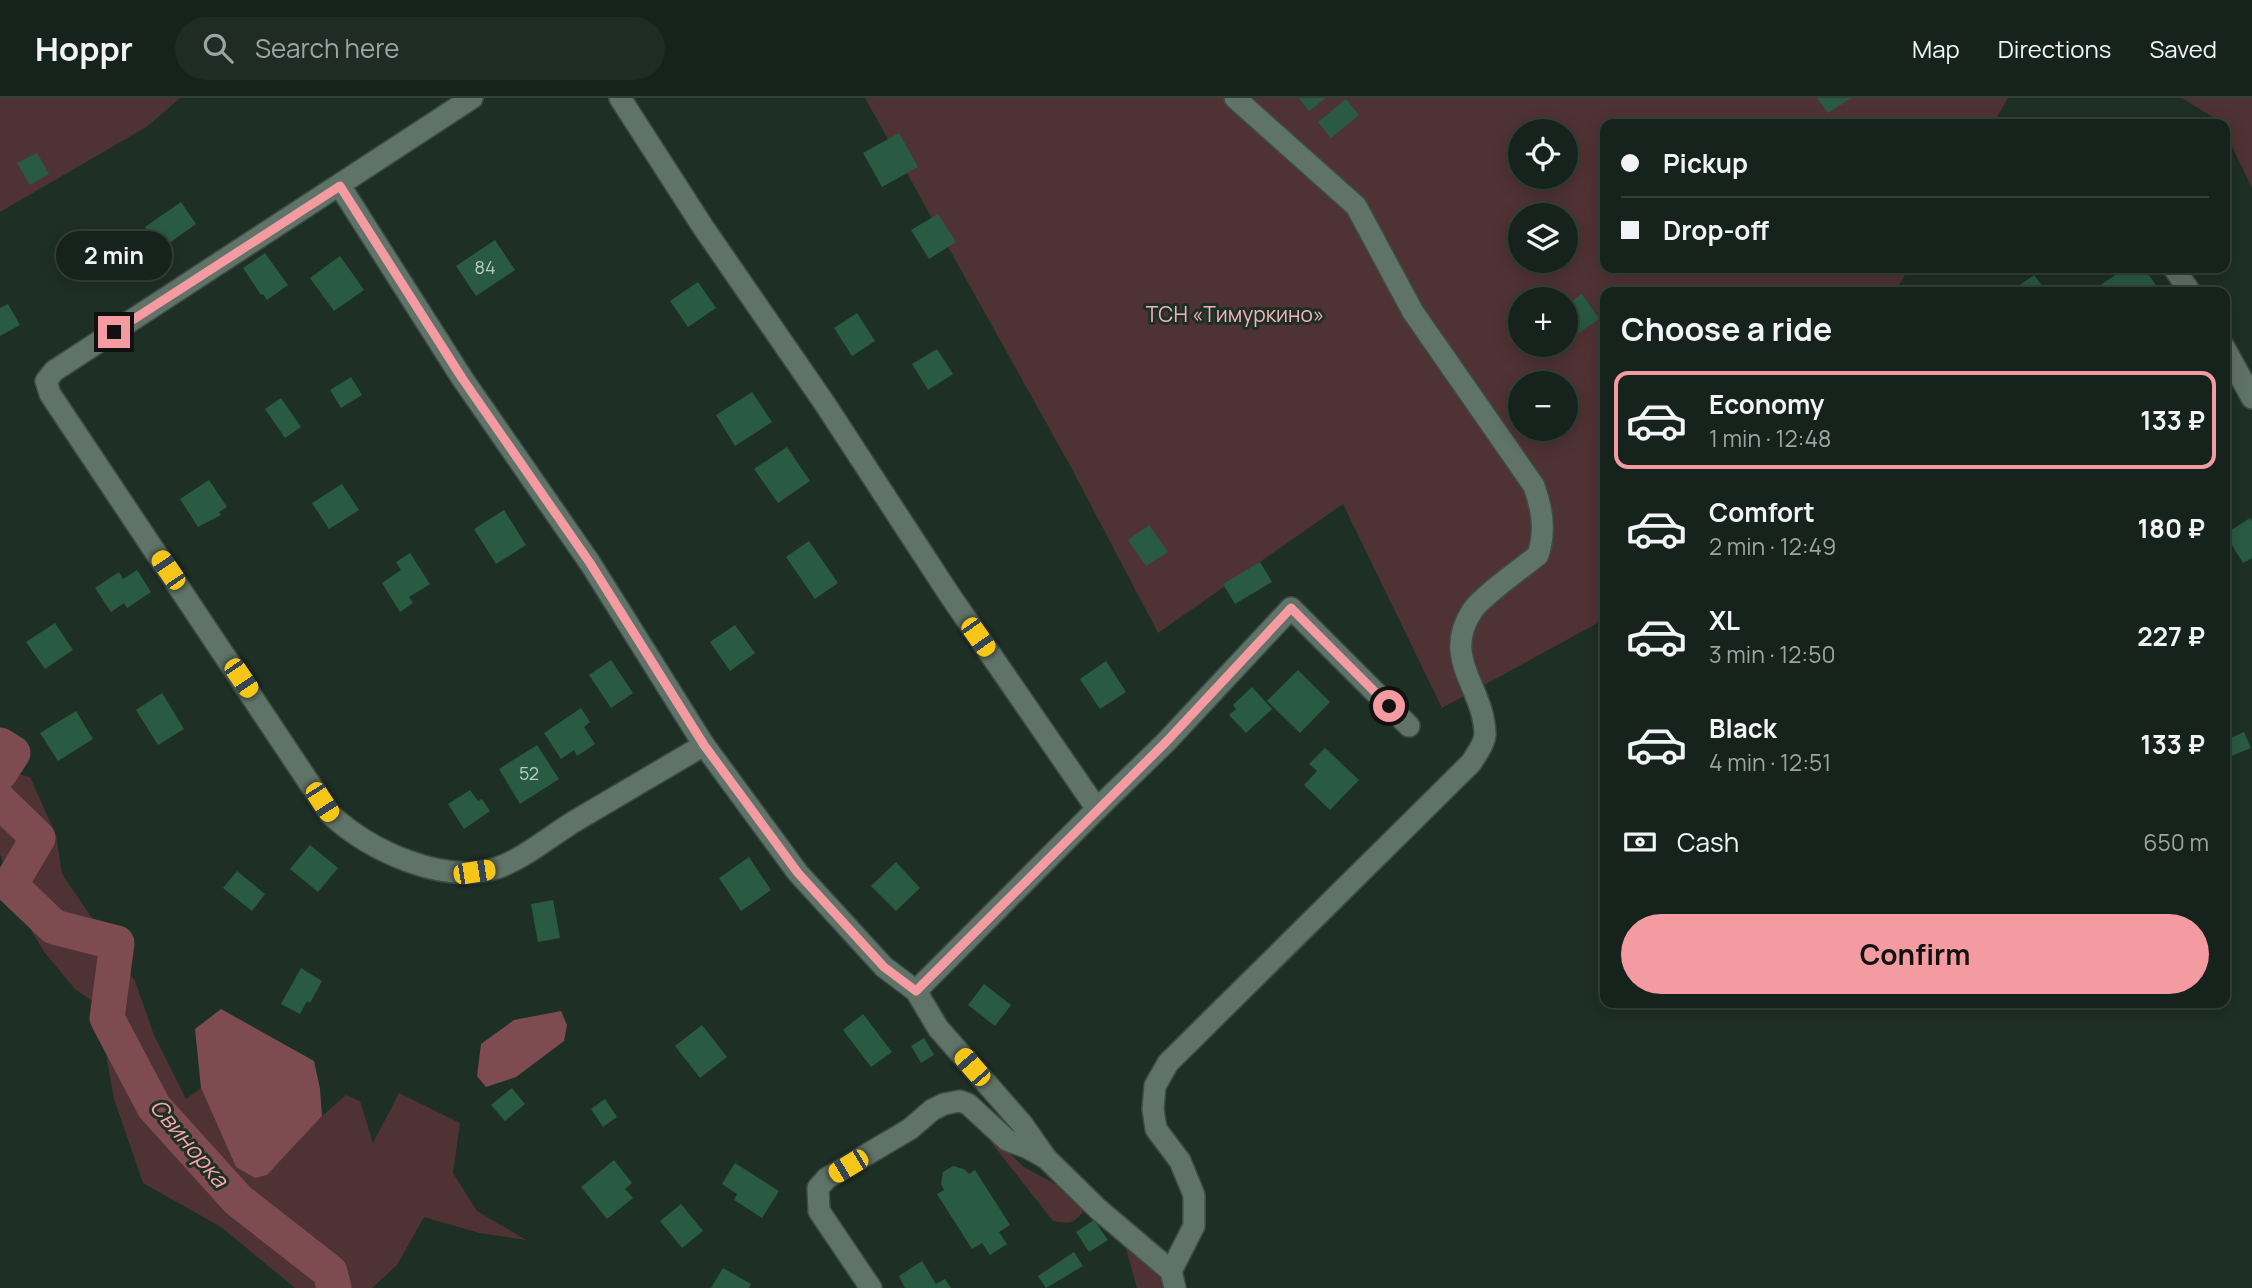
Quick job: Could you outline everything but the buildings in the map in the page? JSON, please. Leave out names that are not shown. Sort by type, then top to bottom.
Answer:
[{"type":"street","points":[[472,98],[54,371],[46,381],[50,394],[330,814],[347,830],[366,842],[409,862],[450,871],[474,872],[496,868],[519,858],[569,824],[704,745]]},
{"type":"street","points":[[620,98],[703,227],[825,404],[948,594],[1097,809]]},
{"type":"street","points":[[340,186],[462,378],[590,563],[704,745],[798,873],[884,967],[916,991],[938,1028],[1023,1125],[1046,1158],[1173,1279],[1194,1226],[1194,1195],[1180,1161],[1156,1129],[1153,1110],[1155,1086],[1168,1063],[1471,763],[1486,736],[1481,711],[1459,650],[1463,626],[1474,607],[1538,555],[1542,542],[1542,510],[1534,486],[1413,312],[1356,206],[1236,98]]},
{"type":"street","points":[[2230,358],[2252,398]]},
{"type":"street","points":[[916,991],[1167,741],[1291,608],[1409,726]]},
{"type":"street","points":[[871,1288],[820,1211],[818,1188],[827,1178],[910,1129],[932,1110],[960,1101],[968,1104],[1007,1140],[1046,1158]]},
{"type":"green space","points":[[0,98],[180,98],[148,126],[0,212]]},
{"type":"green space","name":"ТСН «Тимуркино»","points":[[865,98],[2008,98],[1996,119],[1600,119],[1600,273],[1906,273],[1898,287],[1600,287],[1600,622],[1442,708],[1343,504],[1158,633],[1072,469]]},
{"type":"green space","points":[[2182,98],[2252,98],[2252,188],[2230,142],[2230,119],[2216,119]]},
{"type":"green space","points":[[0,769],[30,777],[56,835],[62,874],[135,981],[154,1035],[186,1099],[201,1088],[236,1167],[267,1175],[322,1116],[346,1095],[360,1101],[373,1143],[399,1093],[460,1123],[453,1173],[477,1211],[526,1240],[479,1233],[424,1217],[397,1265],[372,1288],[295,1288],[221,1227],[143,1183],[114,1099],[106,1054],[119,1020],[75,989],[45,953],[17,907],[0,854]]},
{"type":"green space","points":[[971,1117],[1024,1167],[1077,1196],[1084,1210],[1078,1218],[1067,1223],[1053,1221]]},
{"type":"green space","points":[[1125,1245],[1139,1247],[1170,1288],[1137,1288]]},
{"type":"shaded area","points":[[221,1009],[314,1061],[320,1089],[322,1116],[267,1175],[255,1178],[236,1167],[201,1088],[195,1029]]},
{"type":"shaded area","points":[[561,1011],[567,1025],[564,1041],[516,1077],[486,1087],[477,1076],[481,1044],[514,1020]]},
{"type":"waterway","name":"Свинорка","points":[[0,745],[13,753],[0,773]]},
{"type":"waterway","name":"Свинорка","points":[[0,801],[38,838],[10,885],[54,927],[117,943],[107,1018],[154,1107],[238,1200],[330,1272],[334,1288]]},
{"type":"route","points":[[114,332],[340,186],[462,378],[590,563],[704,745],[798,873],[884,967],[916,991],[1167,741],[1291,608],[1389,706]]}]
